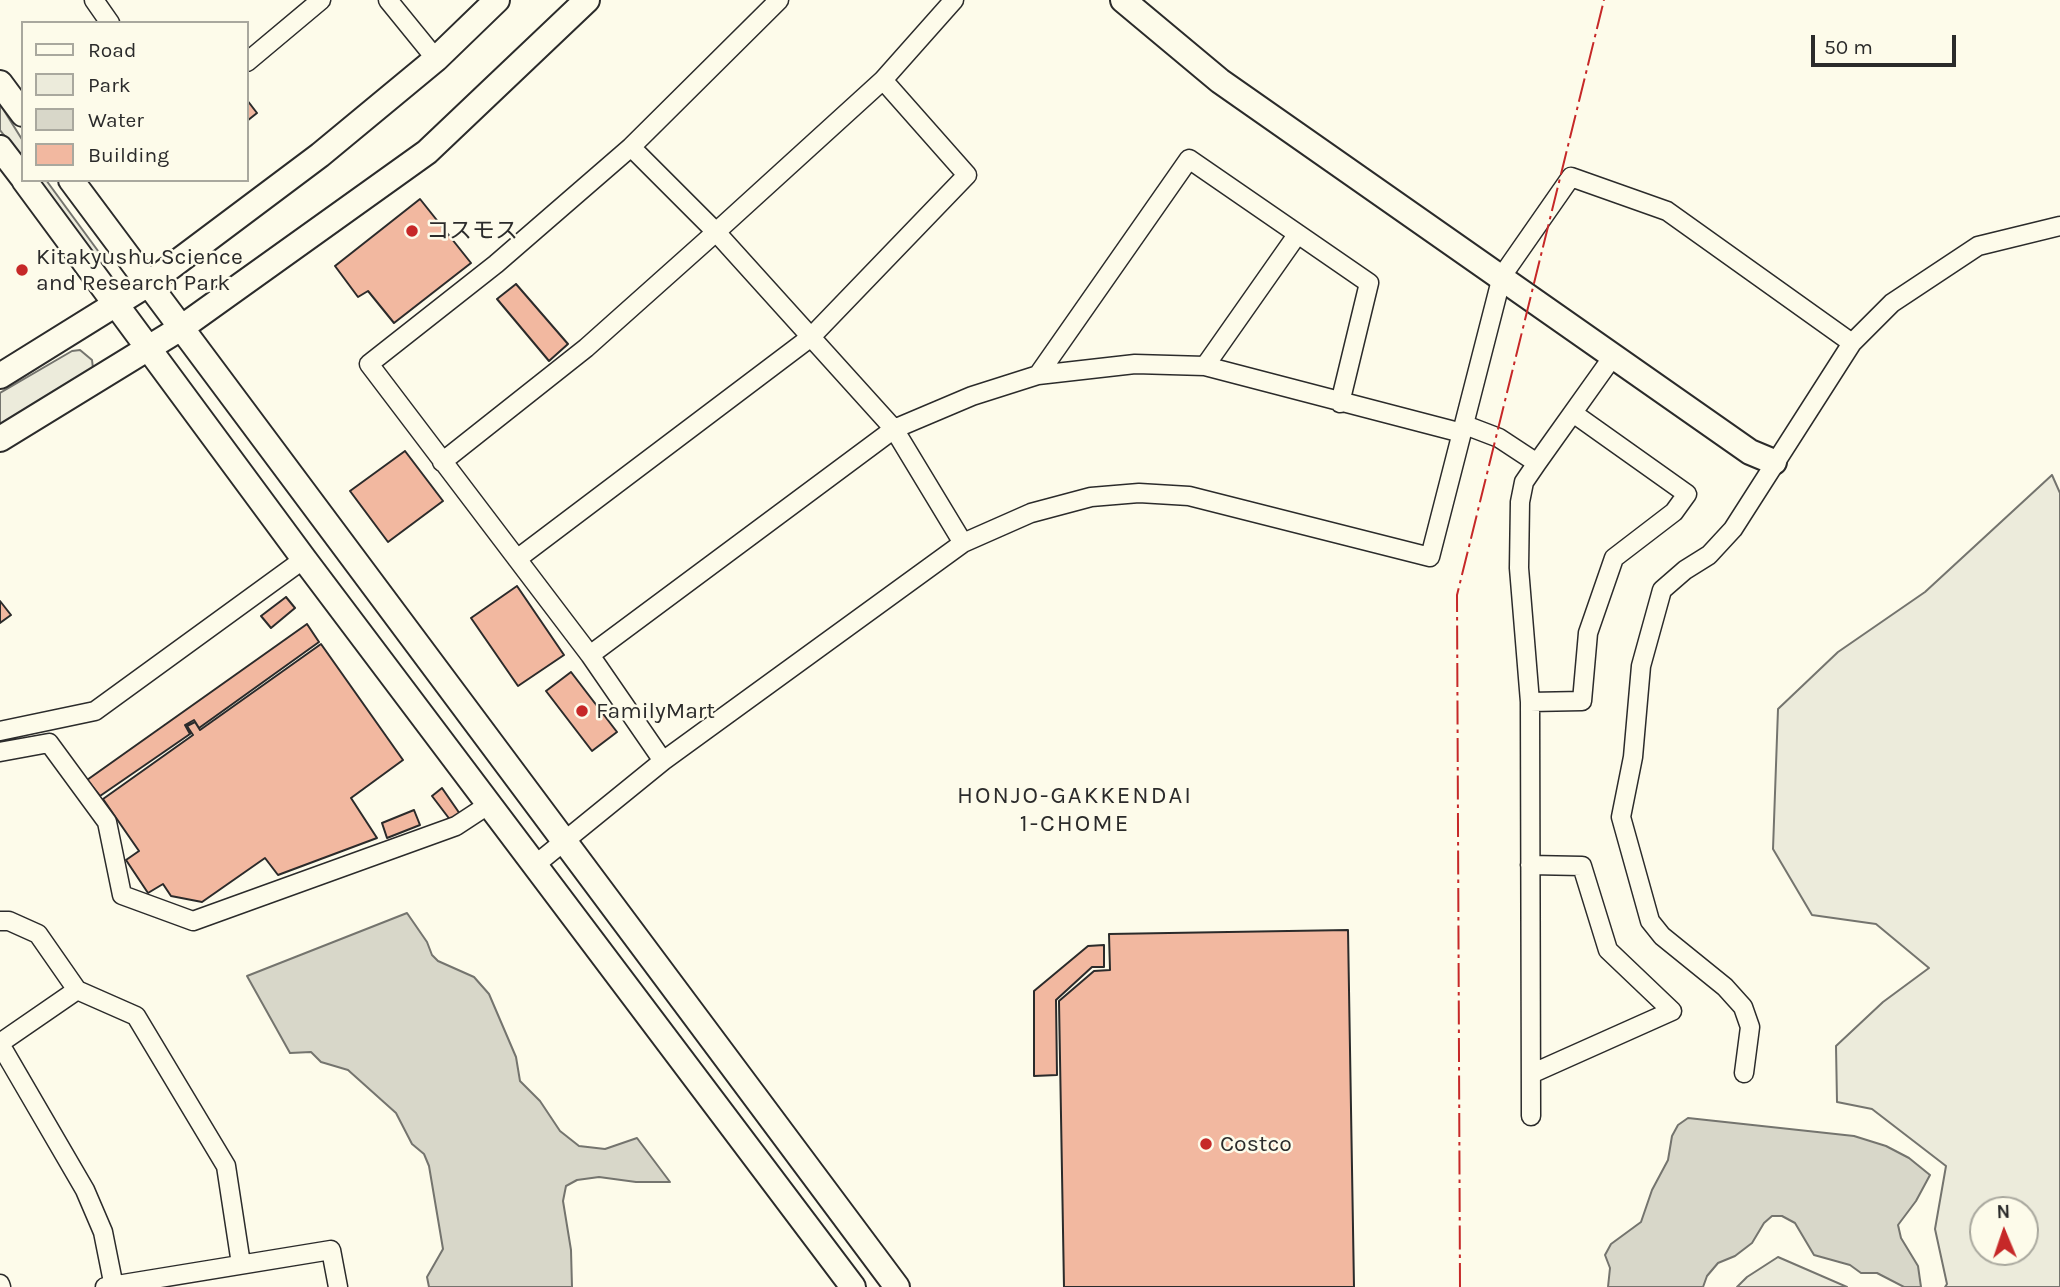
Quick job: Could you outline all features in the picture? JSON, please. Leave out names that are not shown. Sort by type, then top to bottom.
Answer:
[{"type":"street","points":[[248,61],[321,0]]},
{"type":"street","points":[[388,0],[436,59]]},
{"type":"street","points":[[0,376],[148,284],[320,155],[436,59],[497,0]]},
{"type":"street","points":[[0,439],[181,328],[427,152],[587,0]]},
{"type":"street","points":[[663,761],[590,655],[369,364],[496,264],[631,147],[779,0]]},
{"type":"street","points":[[442,462],[586,348],[716,232],[883,80],[954,0]]},
{"type":"street","points":[[1123,0],[1220,81],[1759,440],[1774,462]]},
{"type":"street","points":[[1146,0],[1231,71],[1505,270],[1614,355],[1751,452],[1774,462]]},
{"type":"street","points":[[517,559],[811,337],[967,175],[883,80]]},
{"type":"street","points":[[0,83],[21,111]]},
{"type":"street","points":[[631,147],[716,232],[894,429],[963,543]]},
{"type":"street","points":[[0,148],[21,175]]},
{"type":"street","points":[[1038,375],[1189,159],[1369,283],[1340,403]]},
{"type":"street","points":[[535,865],[663,761],[963,543],[1031,513],[1091,497],[1139,492],[1189,496],[1430,557],[1505,270],[1571,177],[1667,211],[1852,343]]},
{"type":"street","points":[[26,182],[488,805],[853,1287]]},
{"type":"street","points":[[72,182],[897,1287]]},
{"type":"street","points":[[1744,1073],[1750,1027],[1743,1007],[1726,988],[1662,936],[1650,921],[1621,817],[1633,757],[1641,666],[1662,590],[1685,569],[1709,555],[1733,529],[1852,343],[1892,303],[1978,246],[2060,226]]},
{"type":"street","points":[[1205,366],[1297,235]]},
{"type":"street","points":[[1531,1116],[1530,702],[1520,568],[1520,502],[1524,482],[1536,463],[1614,355]]},
{"type":"street","points":[[590,655],[894,429],[972,396],[1038,375],[1135,363],[1205,366],[1340,403],[1499,438],[1536,463]]},
{"type":"street","points":[[1530,702],[1582,701],[1588,633],[1614,558],[1674,512],[1687,494],[1573,413]]},
{"type":"street","points":[[0,731],[95,711],[304,559]]},
{"type":"street","points":[[0,752],[49,743],[107,822],[122,895],[193,921],[456,826],[488,805]]},
{"type":"street","points":[[1530,864],[1582,866],[1608,950],[1672,1011],[1531,1074]]},
{"type":"street","points":[[0,921],[9,921],[38,934],[76,990],[136,1016],[226,1166],[241,1264]]},
{"type":"street","points":[[76,990],[0,1043],[85,1190],[103,1232],[111,1287],[331,1250],[338,1287]]},
{"type":"street","points":[[778,1186],[805,1165]]},
{"type":"green space","points":[[0,104],[21,138],[21,157],[0,130]]},
{"type":"green space","points":[[38,182],[47,182],[101,255],[94,257]]},
{"type":"green space","points":[[80,350],[92,360],[93,368],[0,429],[0,393],[72,351]]},
{"type":"green space","points":[[2052,475],[2060,493],[2060,1287],[1945,1287],[1947,1284],[1935,1229],[1946,1166],[1872,1109],[1837,1102],[1836,1046],[1883,1002],[1929,968],[1876,924],[1812,915],[1773,849],[1778,709],[1838,652],[1925,592]]},
{"type":"green space","points":[[1778,1257],[1847,1287],[1737,1287],[1747,1277]]},
{"type":"water","points":[[407,913],[438,961],[474,977],[489,994],[516,1057],[520,1081],[540,1101],[560,1131],[579,1146],[605,1149],[637,1138],[670,1182],[636,1182],[599,1177],[577,1180],[566,1186],[563,1201],[571,1250],[572,1287],[429,1287],[427,1277],[443,1249],[429,1166],[424,1154],[412,1144],[396,1113],[348,1070],[321,1062],[311,1052],[290,1053],[247,976]]},
{"type":"water","points":[[1688,1118],[1854,1136],[1886,1146],[1909,1158],[1930,1175],[1916,1201],[1898,1225],[1901,1238],[1918,1266],[1921,1287],[1904,1287],[1877,1273],[1861,1273],[1850,1265],[1814,1255],[1795,1223],[1782,1216],[1772,1216],[1764,1223],[1752,1243],[1735,1256],[1718,1263],[1707,1276],[1703,1287],[1608,1287],[1610,1268],[1605,1255],[1611,1244],[1641,1222],[1652,1190],[1668,1160],[1672,1136],[1678,1125]]},
{"type":"building","points":[[248,101],[257,113],[248,120]]},
{"type":"building","name":"コスモス","points":[[420,199],[471,263],[394,323],[368,291],[358,297],[335,266]]},
{"type":"building","points":[[516,284],[568,344],[549,361],[497,299]]},
{"type":"building","points":[[405,451],[443,501],[388,542],[350,491]]},
{"type":"building","points":[[517,586],[564,655],[518,686],[471,618]]},
{"type":"building","points":[[286,597],[295,608],[271,628],[261,616]]},
{"type":"building","points":[[0,601],[11,615],[0,623]]},
{"type":"building","points":[[307,624],[319,642],[199,728],[194,720],[185,725],[190,734],[100,796],[87,780]]},
{"type":"building","points":[[321,644],[403,760],[351,798],[377,838],[278,875],[265,858],[202,902],[171,896],[163,884],[148,893],[126,860],[139,851],[103,799],[193,735],[187,726],[195,722],[200,730]]},
{"type":"building","name":"FamilyMart","points":[[571,672],[617,732],[592,751],[546,691]]},
{"type":"building","points":[[442,788],[460,814],[451,821],[432,796]]},
{"type":"building","points":[[414,810],[420,825],[387,838],[382,823]]},
{"type":"building","name":"Costco","points":[[1348,930],[1354,1287],[1064,1287],[1059,1001],[1094,971],[1110,970],[1109,934]]},
{"type":"building","points":[[1104,945],[1104,967],[1092,967],[1056,1000],[1057,1075],[1034,1076],[1034,991],[1088,946]]},
{"type":"power","points":[[1460,1287],[1457,595],[1604,0]]},
{"type":"place","name":"コスモス","points":[[412,231]]},
{"type":"place","name":"Kitakyushu Science and Research Park","points":[[22,270]]},
{"type":"place","name":"FamilyMart","points":[[582,711]]},
{"type":"place","name":"Costco","points":[[1206,1144]]},
{"type":"district","name":"HONJO-GAKKENDAI 1-CHOME","points":[[1075,810]]}]
